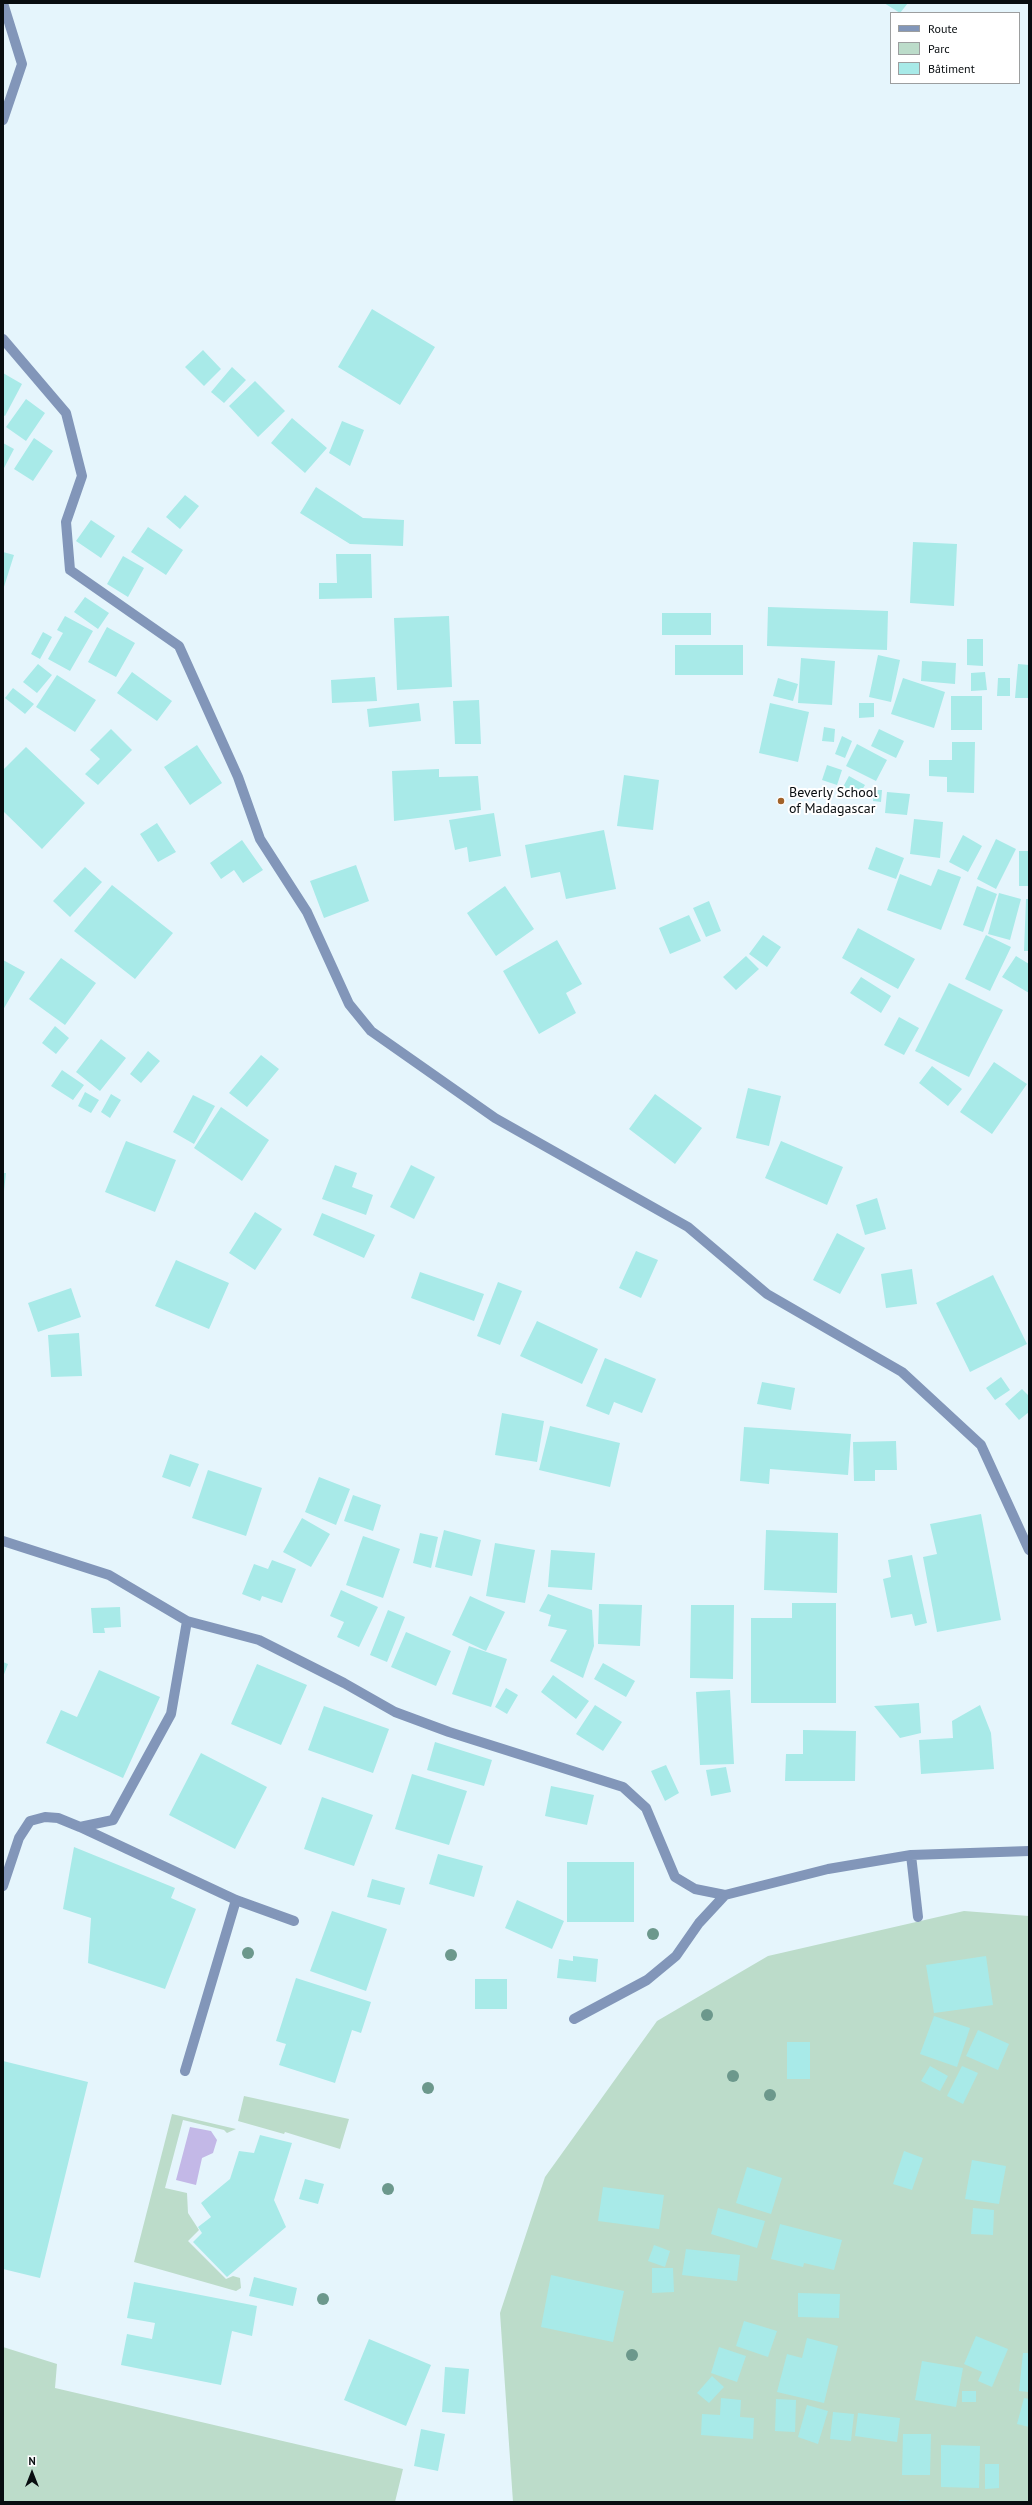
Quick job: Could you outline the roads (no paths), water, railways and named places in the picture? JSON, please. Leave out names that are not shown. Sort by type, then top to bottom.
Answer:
[{"type":"street","points":[[3,3],[22,64],[3,120]]},
{"type":"street","points":[[3,339],[66,413],[82,476],[66,522],[70,570],[179,646],[238,777],[260,839],[307,912],[349,1004],[370,1030],[495,1118],[688,1227],[767,1294],[902,1372],[981,1445],[1029,1550]]},
{"type":"street","points":[[3,1540],[109,1575],[187,1621],[259,1640],[344,1683],[395,1712],[449,1732],[623,1787],[646,1808],[675,1877],[695,1890],[725,1895],[828,1869],[911,1855],[1029,1851]]},
{"type":"street","points":[[80,1827],[113,1820],[171,1714],[187,1621]]},
{"type":"street","points":[[3,1886],[19,1838],[30,1821],[45,1817],[58,1818],[236,1900],[294,1921]]},
{"type":"street","points":[[911,1855],[918,1917]]},
{"type":"street","points":[[574,2019],[647,1980],[676,1956],[699,1923],[725,1895]]},
{"type":"street","points":[[185,2071],[236,1900]]},
{"type":"place","name":"Beverly School of Madagascar","points":[[781,801]]}]
